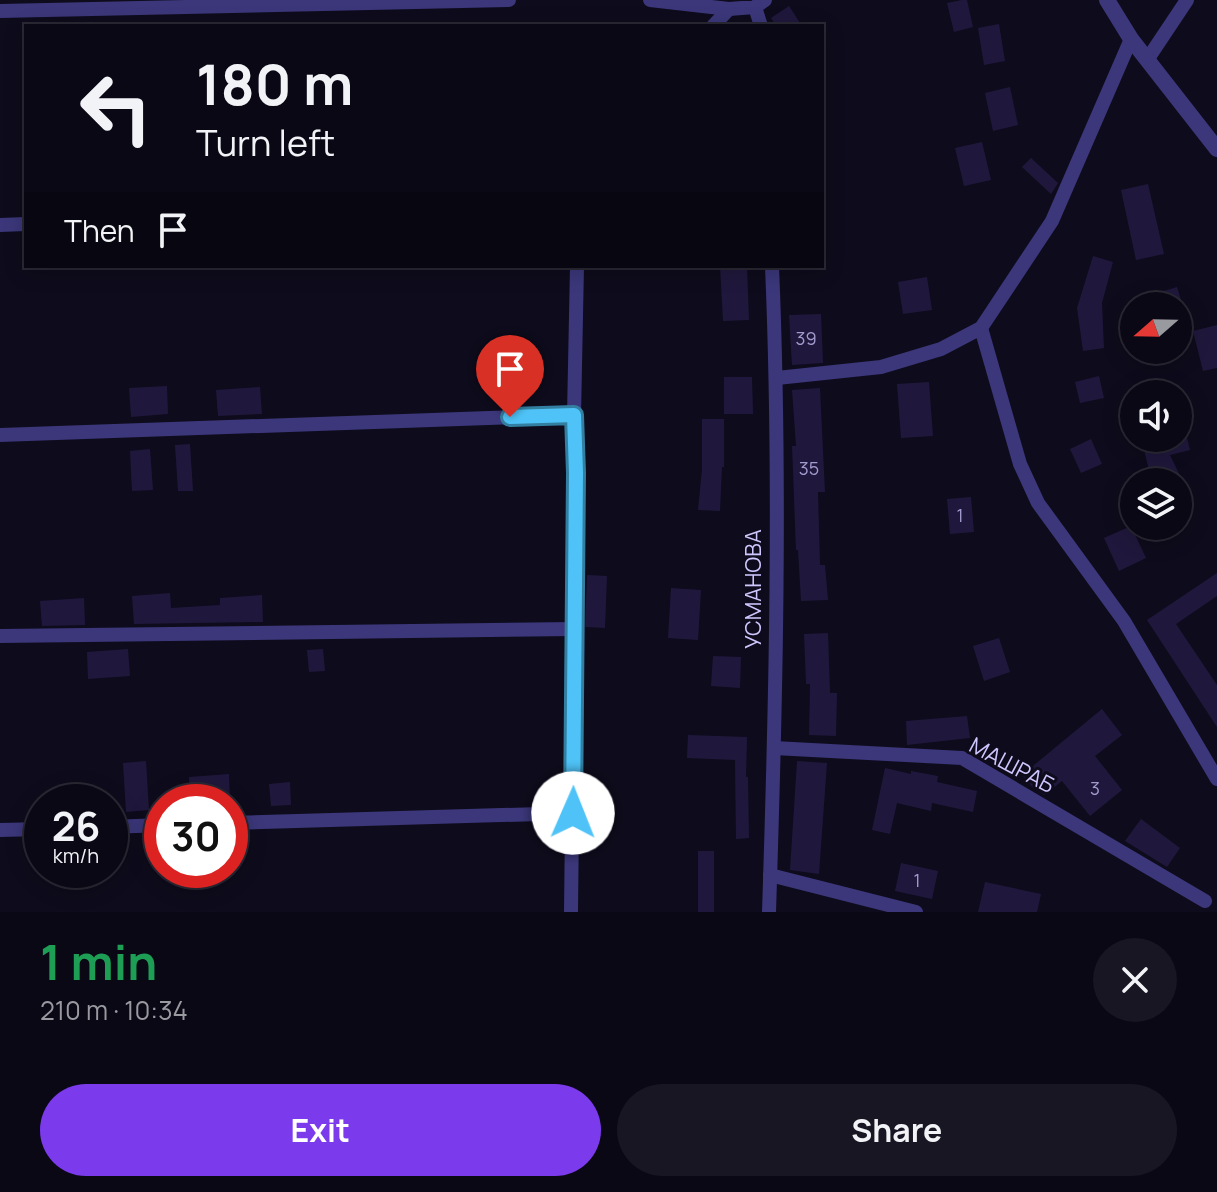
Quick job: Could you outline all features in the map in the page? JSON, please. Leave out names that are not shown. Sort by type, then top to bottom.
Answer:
[{"type":"street","points":[[0,11],[509,0]]},
{"type":"street","points":[[650,0],[729,9],[760,4],[761,24]]},
{"type":"street","points":[[1107,0],[1131,39],[1217,149]]},
{"type":"street","points":[[1147,60],[1187,0]]},
{"type":"street","points":[[715,24],[729,9]]},
{"type":"street","points":[[777,378],[881,367],[941,349],[981,328],[1052,221],[1131,39]]},
{"type":"street","points":[[0,225],[24,224]]},
{"type":"street","points":[[571,912],[577,268]]},
{"type":"street","name":"УСМАНОВА","points":[[769,912],[774,748],[777,378],[772,268]]},
{"type":"street","points":[[981,328],[1020,464],[1038,503],[1124,621],[1217,779]]},
{"type":"street","points":[[0,435],[574,415]]},
{"type":"street","points":[[0,636],[575,629]]},
{"type":"street","name":"МАШРАБ","points":[[774,748],[962,758],[1205,901]]},
{"type":"street","points":[[248,822],[573,813]]},
{"type":"street","points":[[0,830],[24,829]]},
{"type":"street","points":[[770,875],[916,912]]},
{"type":"building","points":[[967,0],[973,27],[954,32],[947,3]]},
{"type":"building","points":[[789,6],[801,24],[775,24],[771,18]]},
{"type":"building","points":[[999,24],[1005,61],[984,65],[978,28]]},
{"type":"building","points":[[1010,87],[1018,125],[993,131],[985,93]]},
{"type":"building","points":[[982,142],[991,180],[964,186],[955,148]]},
{"type":"building","points":[[1031,158],[1058,183],[1051,194],[1022,167]]},
{"type":"building","points":[[1148,184],[1164,254],[1136,260],[1121,190]]},
{"type":"building","points":[[1093,256],[1113,262],[1102,303],[1104,348],[1083,351],[1077,308]]},
{"type":"building","points":[[720,268],[747,268],[749,320],[723,321]]},
{"type":"building","points":[[927,277],[932,310],[903,314],[898,282]]},
{"type":"building","points":[[1177,287],[1179,292],[1160,292]]},
{"type":"building","points":[[821,314],[823,363],[792,365],[789,315]]},
{"type":"building","points":[[1217,325],[1217,368],[1203,371],[1193,331]]},
{"type":"building","points":[[1099,376],[1104,398],[1080,403],[1075,382]]},
{"type":"building","points":[[724,377],[752,377],[753,414],[724,414]]},
{"type":"building","points":[[929,382],[933,436],[901,438],[897,384]]},
{"type":"building","points":[[167,386],[168,414],[131,417],[129,388]]},
{"type":"building","points":[[260,387],[262,414],[218,416],[216,390]]},
{"type":"building","points":[[820,388],[825,492],[818,492],[820,565],[825,565],[828,600],[801,601],[796,550],[792,446],[796,446],[792,390]]},
{"type":"building","points":[[702,419],[724,419],[720,511],[698,510]]},
{"type":"building","points":[[1091,439],[1102,464],[1081,473],[1070,449]]},
{"type":"building","points":[[190,444],[193,491],[178,491],[175,445]]},
{"type":"building","points":[[150,449],[153,490],[132,491],[130,451]]},
{"type":"building","points":[[1144,452],[1182,452],[1170,455],[1176,468],[1148,466]]},
{"type":"building","points":[[971,497],[974,532],[950,534],[947,499]]},
{"type":"building","points":[[1120,531],[1120,540],[1138,540],[1146,558],[1119,571],[1104,538]]},
{"type":"building","points":[[1217,573],[1217,596],[1176,624],[1217,685],[1217,727],[1147,620]]},
{"type":"building","points":[[587,575],[607,576],[605,628],[585,627]]},
{"type":"building","points":[[671,588],[701,590],[698,640],[668,638]]},
{"type":"building","points":[[170,593],[171,608],[220,605],[220,598],[262,595],[263,622],[134,624],[132,596]]},
{"type":"building","points":[[84,598],[85,625],[42,626],[40,601]]},
{"type":"building","points":[[828,633],[830,693],[837,693],[836,736],[809,735],[810,684],[806,684],[804,634]]},
{"type":"building","points":[[999,638],[1010,672],[984,681],[973,646]]},
{"type":"building","points":[[128,649],[130,676],[88,679],[87,652]]},
{"type":"building","points":[[323,649],[325,671],[309,672],[307,650]]},
{"type":"building","points":[[713,656],[741,657],[740,688],[711,686]]},
{"type":"building","points":[[1102,709],[1122,735],[1095,756],[1122,790],[1090,816],[1062,781],[1044,795],[1022,775]]},
{"type":"building","points":[[967,716],[970,738],[907,745],[906,721]]},
{"type":"building","points":[[688,735],[747,737],[749,838],[736,839],[735,760],[687,758]]},
{"type":"building","points":[[146,761],[144,810],[128,812],[128,784],[124,784],[123,763]]},
{"type":"building","points":[[797,761],[827,763],[819,874],[790,870]]},
{"type":"building","points":[[885,768],[938,776],[937,782],[977,791],[973,812],[932,803],[931,811],[897,803],[890,834],[872,830]]},
{"type":"building","points":[[229,774],[229,784],[189,784],[189,777]]},
{"type":"building","points":[[290,782],[291,805],[271,806],[269,784]]},
{"type":"building","points":[[1141,819],[1180,848],[1167,867],[1125,841]]},
{"type":"building","points":[[698,851],[714,851],[714,912],[698,912]]},
{"type":"building","points":[[901,863],[938,871],[932,899],[895,891]]},
{"type":"building","points":[[985,882],[1041,894],[1037,912],[978,912]]},
{"type":"route","points":[[510,417],[574,415],[573,813]]}]
